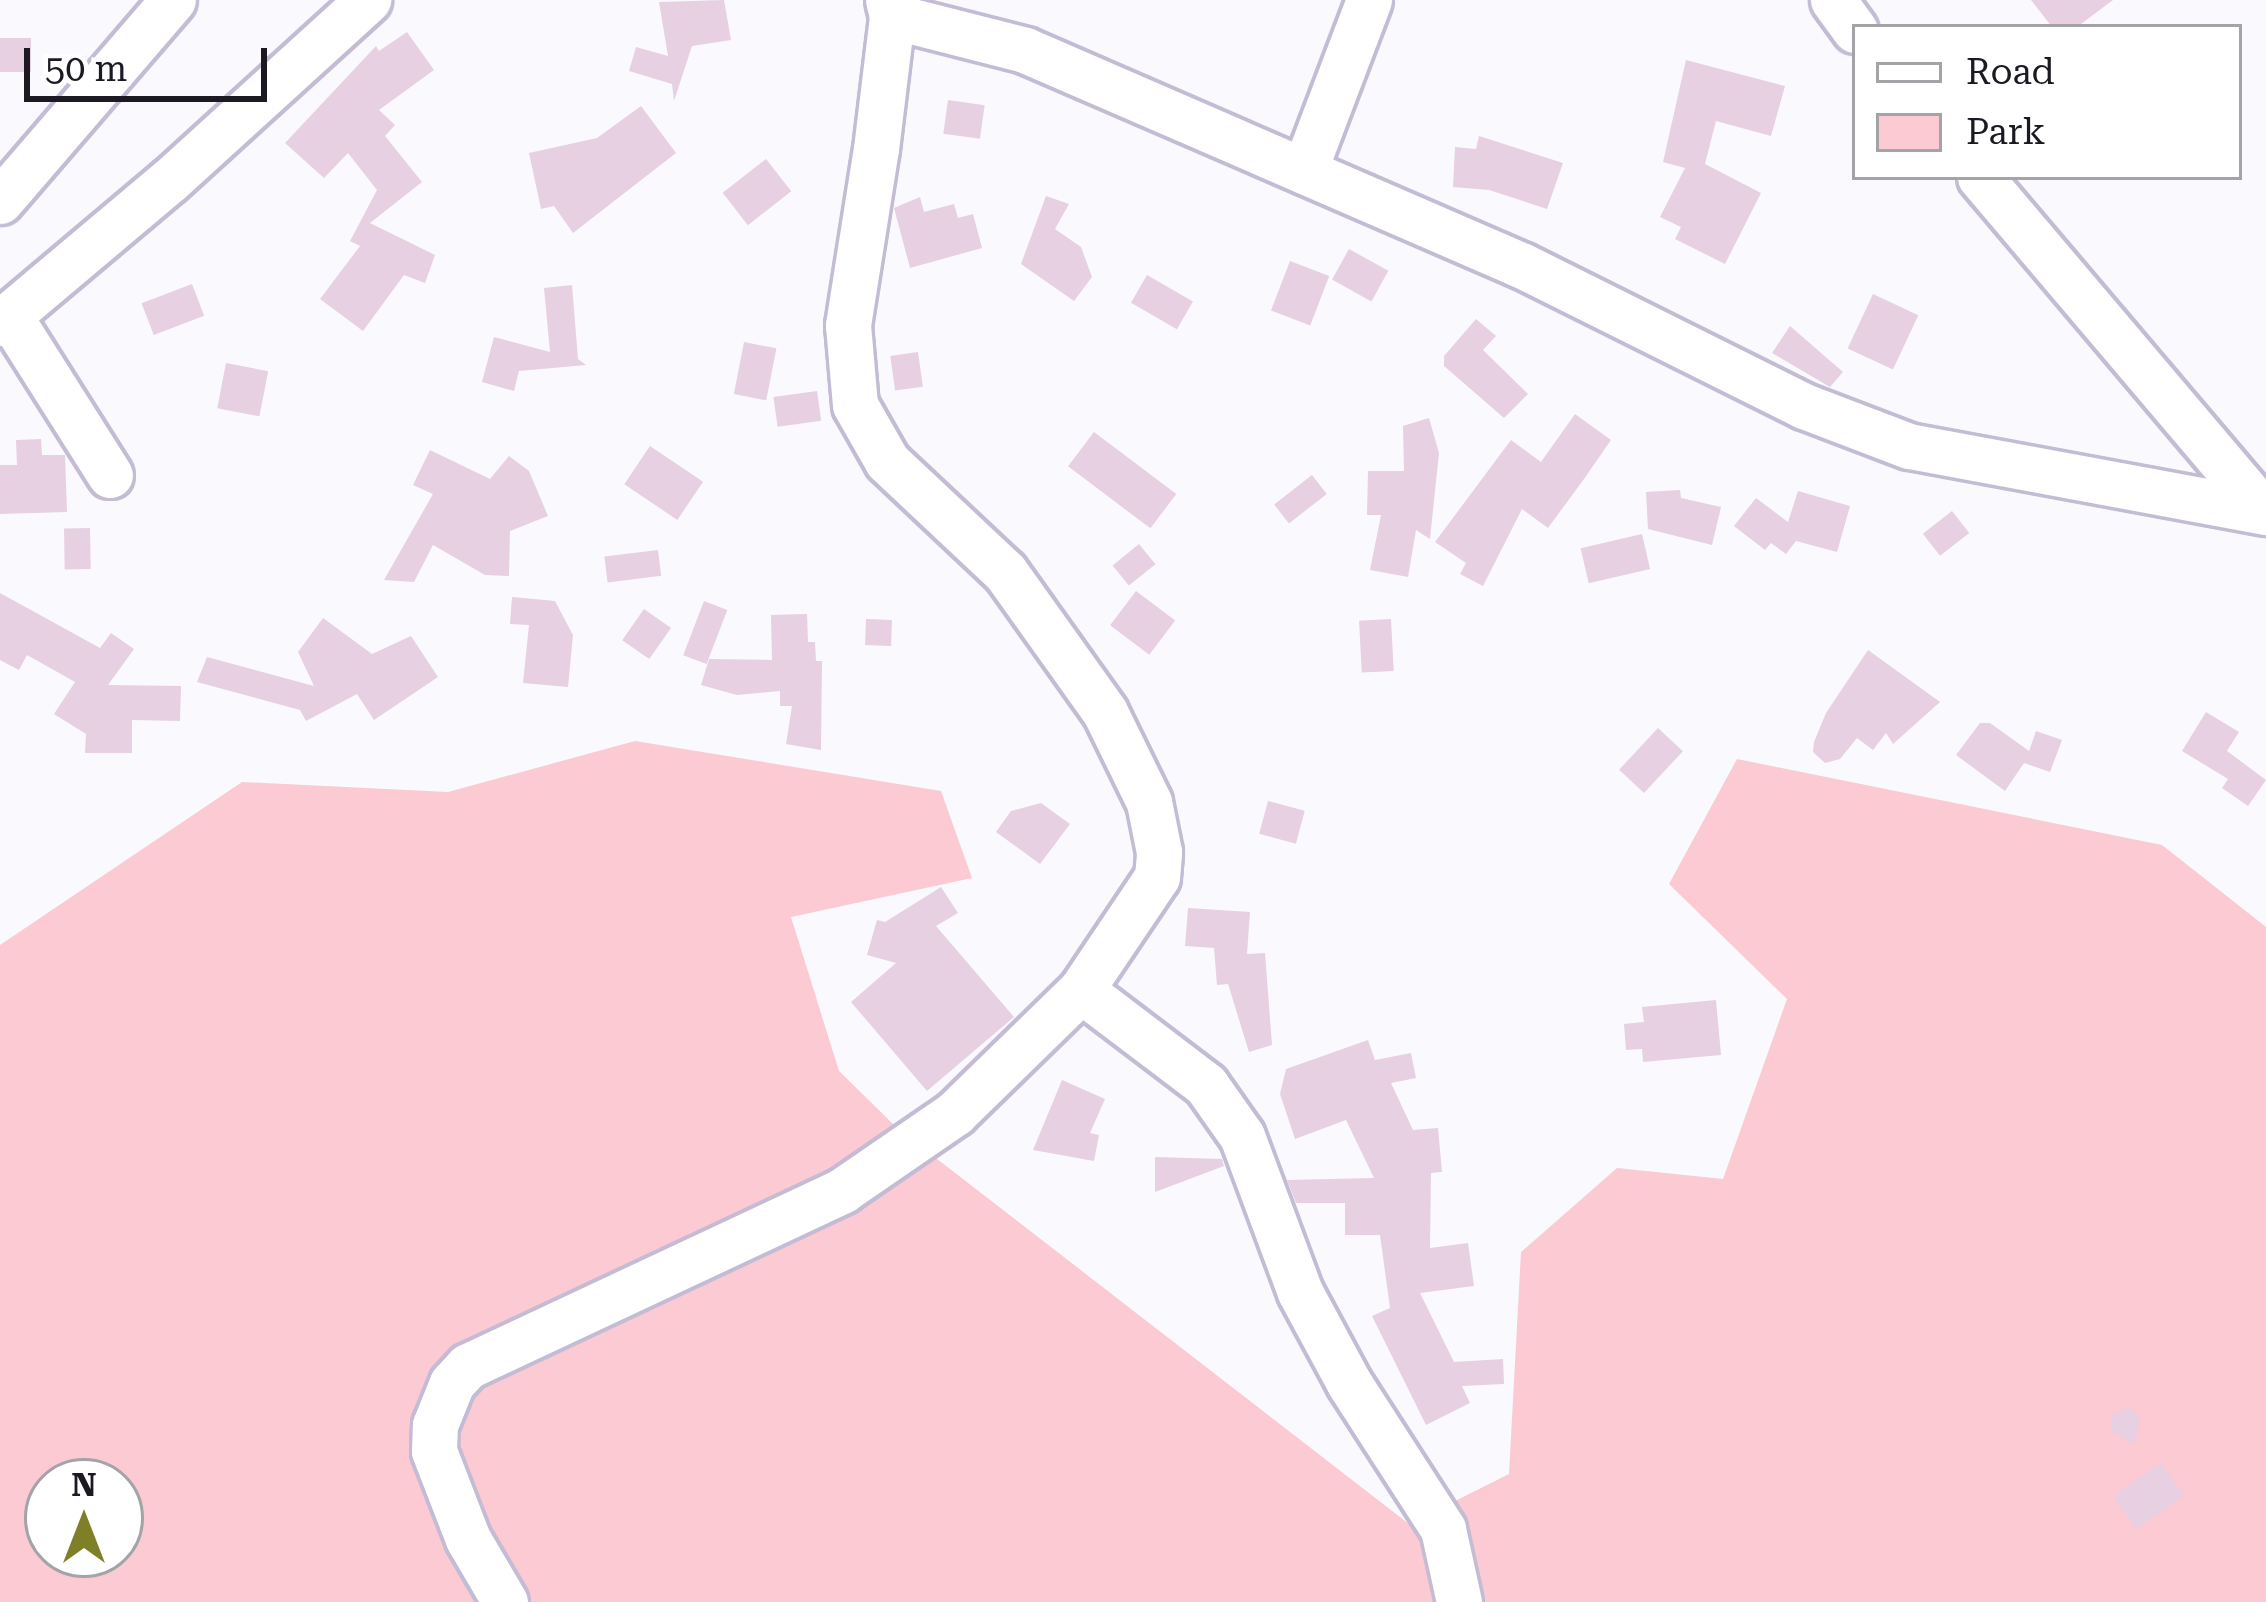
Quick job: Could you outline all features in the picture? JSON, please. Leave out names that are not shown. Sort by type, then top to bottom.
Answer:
[{"type":"street","points":[[0,201],[173,0]]},
{"type":"street","points":[[110,475],[5,320],[368,0]]},
{"type":"street","points":[[1304,171],[1369,0]]},
{"type":"street","points":[[505,1602],[468,1539],[434,1451],[442,1402],[468,1366],[843,1190],[955,1113],[1081,990],[1157,877],[1159,852],[1148,802],[1105,712],[1005,572],[887,461],[855,405],[848,325],[890,8],[1025,50],[1523,266],[1804,406],[1909,446],[2264,510]]},
{"type":"street","points":[[1983,180],[2264,510]]},
{"type":"street","points":[[1081,990],[1205,1085],[1235,1124],[1274,1212],[1300,1292],[1349,1383],[1443,1529],[1459,1602]]},
{"type":"green space","points":[[635,741],[941,791],[972,878],[791,917],[839,1071],[897,1128],[1409,1524],[1509,1474],[1521,1252],[1617,1168],[1723,1179],[1787,999],[1669,884],[1737,759],[2162,845],[2266,927],[2266,1602],[0,1602],[0,945],[242,782],[448,792]]},
{"type":"building","points":[[724,0],[731,40],[692,46],[674,101],[672,84],[629,71],[636,47],[668,56],[659,2]]},
{"type":"building","points":[[2031,0],[2113,0],[2081,24],[2050,24]]},
{"type":"building","points":[[407,32],[434,70],[379,110],[395,125],[385,136],[422,182],[370,223],[435,255],[425,283],[404,275],[363,331],[320,299],[360,246],[350,241],[377,190],[348,153],[324,178],[285,143],[376,46],[379,51]]},
{"type":"building","points":[[0,38],[31,38],[31,72],[0,72]]},
{"type":"building","points":[[1686,60],[1785,86],[1771,136],[1716,121],[1705,164],[1761,193],[1725,264],[1675,239],[1681,227],[1660,217],[1685,168],[1663,162]]},
{"type":"building","points":[[948,100],[985,105],[980,139],[943,134]]},
{"type":"building","points":[[641,106],[676,153],[573,233],[554,206],[541,209],[529,153],[597,138]]},
{"type":"building","points":[[1479,136],[1563,163],[1547,209],[1489,190],[1453,187],[1455,147],[1476,149]]},
{"type":"building","points":[[766,159],[791,191],[748,225],[723,193]]},
{"type":"building","points":[[1046,196],[1069,204],[1055,229],[1081,247],[1092,277],[1074,301],[1021,264]]},
{"type":"building","points":[[920,197],[924,212],[954,204],[958,218],[973,214],[982,248],[910,268],[894,208]]},
{"type":"building","points":[[1349,249],[1388,271],[1371,301],[1332,280]]},
{"type":"building","points":[[1290,261],[1329,276],[1310,326],[1271,310]]},
{"type":"building","points":[[1147,275],[1193,302],[1177,329],[1131,303]]},
{"type":"building","points":[[192,284],[204,316],[154,335],[142,303]]},
{"type":"building","points":[[572,285],[578,359],[586,365],[519,371],[514,391],[482,382],[494,337],[550,352],[544,288]]},
{"type":"building","points":[[1873,294],[1918,315],[1893,370],[1848,348]]},
{"type":"building","points":[[1476,319],[1496,336],[1483,350],[1528,394],[1504,418],[1444,366],[1444,356]]},
{"type":"building","points":[[1790,326],[1843,372],[1830,387],[1772,353]]},
{"type":"building","points":[[744,342],[776,348],[766,400],[734,394]]},
{"type":"building","points":[[918,352],[923,387],[895,391],[890,356]]},
{"type":"building","points":[[226,363],[268,371],[259,416],[217,408]]},
{"type":"building","points":[[817,391],[821,421],[778,427],[773,397]]},
{"type":"building","points":[[1575,414],[1611,440],[1584,479],[1548,528],[1522,509],[1483,586],[1460,574],[1466,563],[1435,542],[1511,440],[1541,462]]},
{"type":"building","points":[[1429,418],[1439,453],[1430,539],[1416,530],[1408,577],[1370,570],[1381,515],[1367,515],[1368,471],[1404,471],[1403,426]]},
{"type":"building","points":[[1094,432],[1176,494],[1150,528],[1068,466]]},
{"type":"building","points":[[41,439],[42,455],[65,455],[67,512],[0,514],[0,465],[17,465],[16,440]]},
{"type":"building","points":[[650,446],[703,482],[677,520],[624,484]]},
{"type":"building","points":[[430,450],[490,479],[509,456],[529,471],[548,516],[510,531],[509,576],[485,575],[433,545],[414,582],[384,580],[433,494],[413,485]]},
{"type":"building","points":[[1312,475],[1327,494],[1289,523],[1274,505]]},
{"type":"building","points":[[1680,490],[1681,498],[1721,507],[1712,545],[1648,529],[1646,492]]},
{"type":"building","points":[[1798,491],[1850,506],[1837,552],[1796,541],[1786,554],[1771,543],[1765,550],[1734,526],[1756,498],[1788,522]]},
{"type":"building","points":[[1952,511],[1969,533],[1940,556],[1923,534]]},
{"type":"building","points":[[64,528],[90,528],[91,569],[65,569]]},
{"type":"building","points":[[1642,534],[1650,569],[1589,583],[1581,548]]},
{"type":"building","points":[[1139,544],[1155,564],[1129,586],[1113,565]]},
{"type":"building","points":[[658,550],[661,576],[608,582],[604,557]]},
{"type":"building","points":[[1136,591],[1175,620],[1149,655],[1110,625]]},
{"type":"building","points":[[0,593],[100,648],[111,633],[134,649],[108,685],[181,686],[180,721],[132,720],[132,753],[85,753],[86,734],[54,714],[75,682],[27,655],[19,670],[0,660]]},
{"type":"building","points":[[512,597],[555,601],[573,635],[568,687],[523,683],[529,625],[510,624]]},
{"type":"building","points":[[704,601],[727,610],[707,664],[683,655]]},
{"type":"building","points":[[644,609],[671,628],[649,659],[622,640]]},
{"type":"building","points":[[807,614],[808,642],[815,642],[816,661],[822,661],[821,750],[786,744],[792,706],[780,706],[780,691],[737,695],[701,685],[709,659],[772,660],[771,615]]},
{"type":"building","points":[[323,618],[372,654],[411,636],[438,677],[374,720],[357,694],[306,721],[300,710],[197,682],[207,657],[314,686],[298,652]]},
{"type":"building","points":[[866,619],[892,620],[891,646],[865,645]]},
{"type":"building","points":[[1391,619],[1394,671],[1362,673],[1359,621]]},
{"type":"building","points":[[1868,650],[1940,702],[1893,744],[1886,733],[1873,750],[1857,738],[1840,759],[1825,763],[1813,752],[1814,742],[1826,713]]},
{"type":"building","points":[[2206,712],[2239,732],[2227,751],[2266,780],[2248,806],[2222,788],[2228,779],[2182,751]]},
{"type":"building","points":[[1980,723],[1990,723],[2029,751],[2036,731],[2062,740],[2050,772],[2024,763],[2005,791],[1956,755]]},
{"type":"building","points":[[1658,728],[1683,751],[1644,793],[1619,770]]},
{"type":"building","points":[[1268,801],[1305,811],[1296,844],[1259,834]]},
{"type":"building","points":[[1041,803],[1070,824],[1040,864],[996,832],[1011,811]]},
{"type":"building","points":[[941,887],[958,913],[936,926],[1014,1017],[927,1091],[851,1002],[896,963],[867,955],[877,920],[885,922]]},
{"type":"building","points":[[1188,908],[1250,912],[1247,954],[1265,953],[1272,1045],[1249,1052],[1228,984],[1217,985],[1214,948],[1185,946]]},
{"type":"building","points":[[1716,1000],[1721,1055],[1643,1062],[1642,1049],[1626,1050],[1624,1024],[1644,1022],[1642,1007]]},
{"type":"building","points":[[1368,1040],[1375,1060],[1411,1053],[1416,1078],[1391,1083],[1413,1130],[1438,1128],[1442,1172],[1431,1173],[1430,1248],[1468,1243],[1474,1286],[1420,1293],[1454,1362],[1503,1359],[1504,1384],[1462,1386],[1470,1403],[1426,1425],[1372,1316],[1390,1308],[1380,1235],[1345,1235],[1345,1203],[1296,1203],[1287,1180],[1374,1178],[1346,1120],[1295,1139],[1280,1094],[1286,1069]]},
{"type":"building","points":[[1062,1080],[1105,1099],[1090,1133],[1099,1135],[1094,1161],[1033,1150]]},
{"type":"building","points":[[1155,1157],[1222,1159],[1224,1166],[1155,1192]]},
{"type":"building","points":[[2128,1408],[2140,1417],[2135,1444],[2111,1431],[2113,1414]]},
{"type":"building","points":[[2161,1463],[2184,1496],[2136,1529],[2113,1496]]}]
